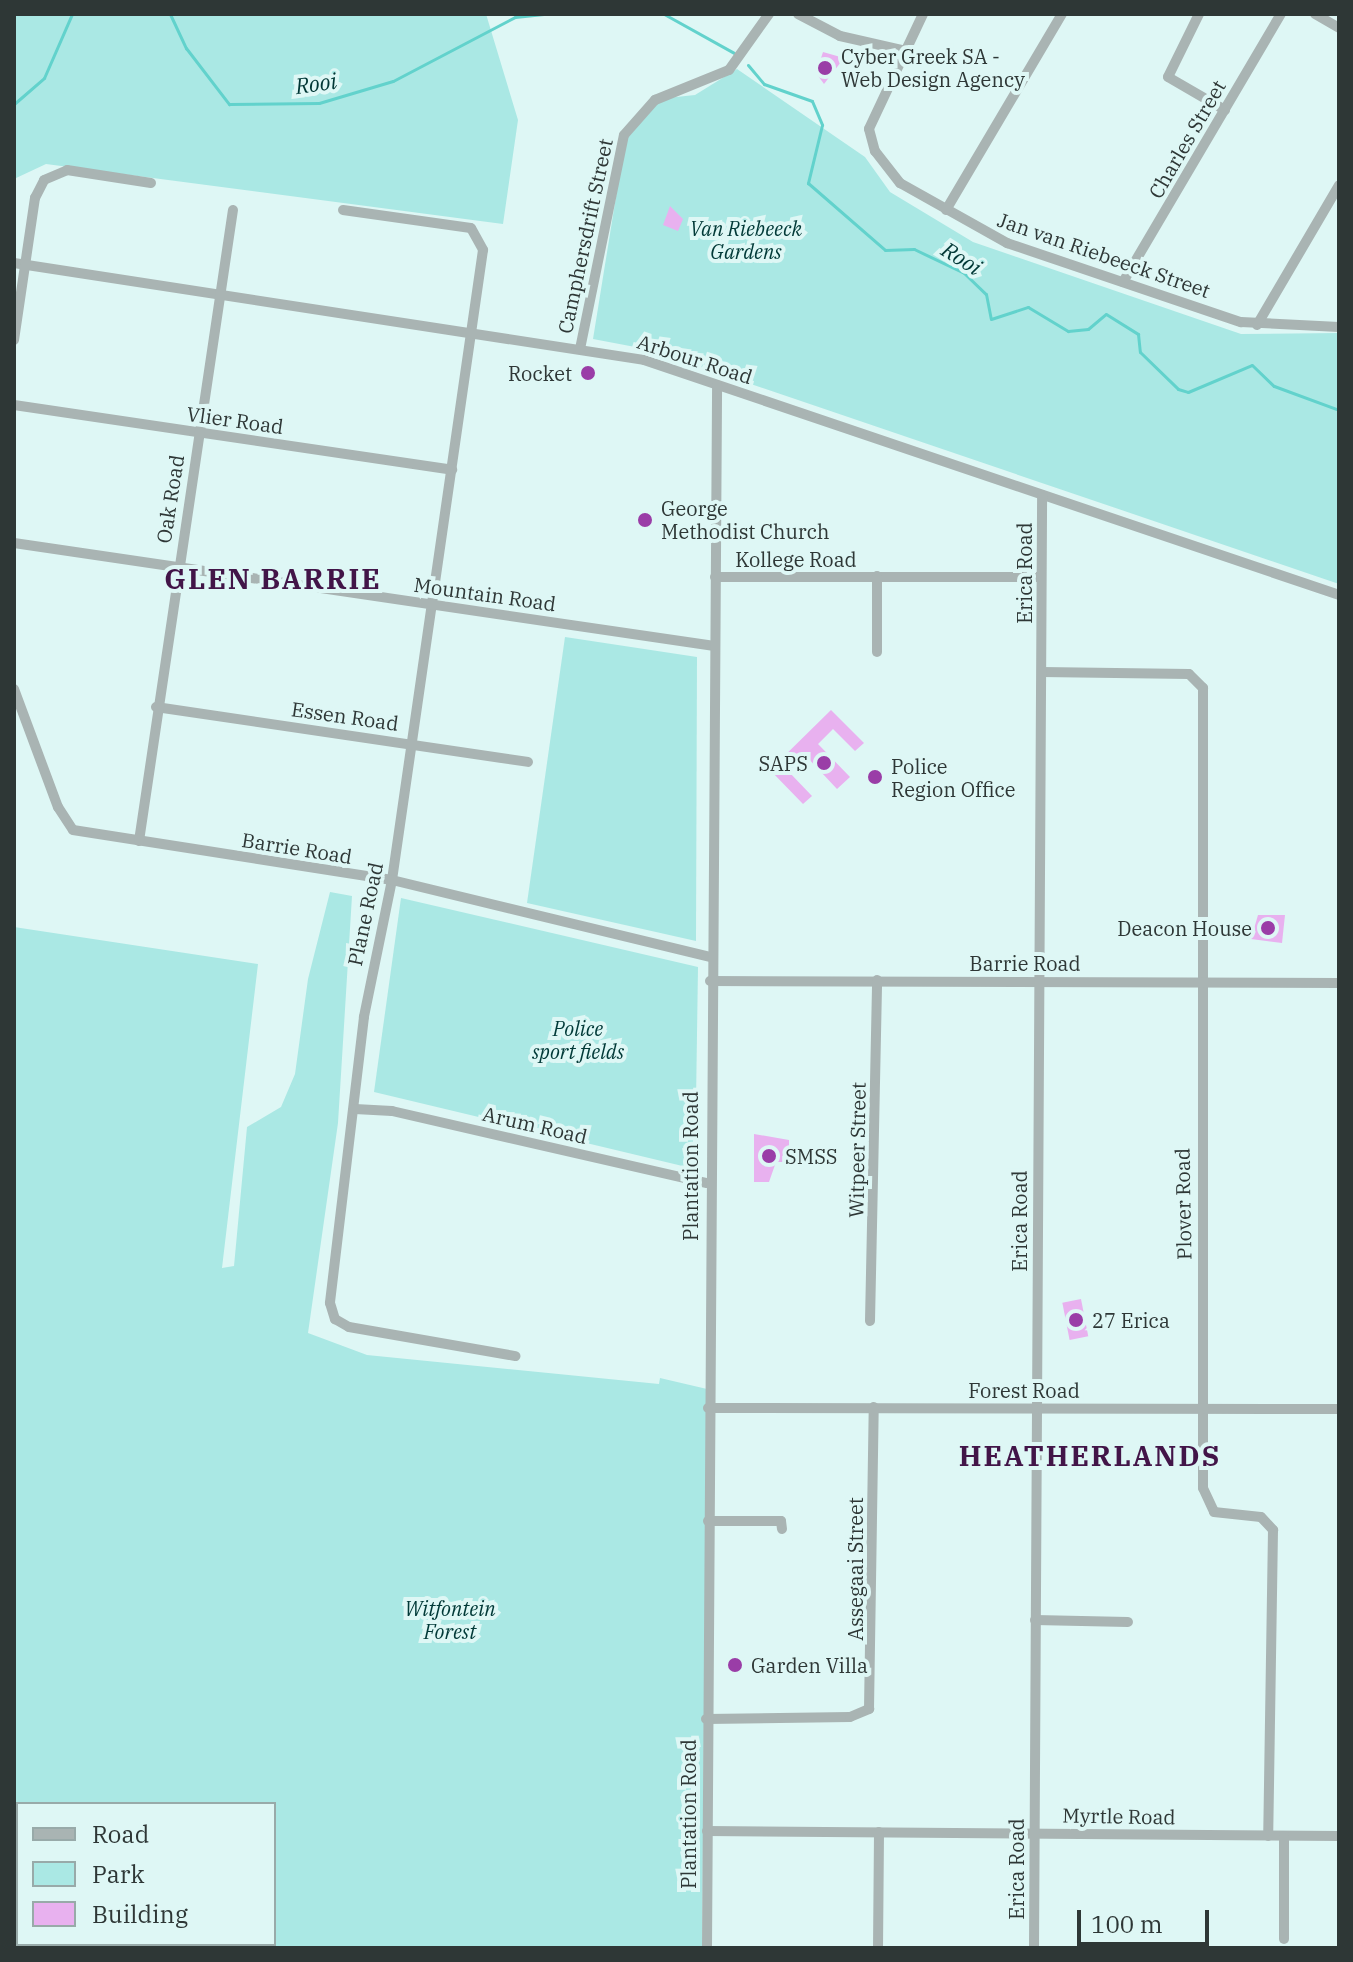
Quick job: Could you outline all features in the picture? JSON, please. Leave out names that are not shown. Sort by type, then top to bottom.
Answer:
[{"type":"street","name":"Camphersdrift Street","points":[[580,349],[628,128],[655,100],[729,70],[769,14]]},
{"type":"street","points":[[798,14],[840,36],[902,50],[923,14]]},
{"type":"street","points":[[946,210],[1062,14]]},
{"type":"street","points":[[1199,14],[1168,77],[1225,110]]},
{"type":"street","name":"Charles Street","points":[[1123,282],[1281,14]]},
{"type":"street","points":[[1315,14],[1339,28]]},
{"type":"street","name":"Jan van Riebeeck Street","points":[[902,50],[895,80],[875,114],[869,138],[890,174],[946,210],[1007,243],[1257,325],[1339,327]]},
{"type":"street","points":[[14,340],[20,264],[35,198],[49,176],[76,170],[151,183]]},
{"type":"street","points":[[1257,325],[1339,185]]},
{"type":"street","name":"Oak Road","points":[[139,841],[156,707],[233,210]]},
{"type":"street","name":"Plane Road","points":[[343,210],[477,233],[483,250],[392,880],[371,971],[330,1295],[335,1319],[349,1327],[515,1356]]},
{"type":"street","name":"Arbour Road","points":[[20,264],[644,360],[1339,595]]},
{"type":"street","name":"Plantation Road","points":[[707,1948],[707,1183],[717,385]]},
{"type":"street","name":"Vlier Road","points":[[14,405],[452,470]]},
{"type":"street","name":"Erica Road","points":[[1034,1948],[1042,495]]},
{"type":"street","name":"Mountain Road","points":[[14,543],[714,646]]},
{"type":"street","name":"Kollege Road","points":[[877,576],[877,652]]},
{"type":"street","name":"Kollege Road","points":[[715,577],[1041,577]]},
{"type":"street","name":"Plover Road","points":[[1042,672],[1182,673],[1201,682],[1198,982],[1208,1409],[1206,1504],[1220,1514],[1261,1517],[1274,1536],[1268,1836]]},
{"type":"street","name":"Barrie Road","points":[[14,689],[68,826],[139,841],[392,880],[710,957]]},
{"type":"street","name":"Essen Road","points":[[156,707],[528,762]]},
{"type":"street","name":"Witpeer Street","points":[[870,1321],[877,980]]},
{"type":"street","name":"Barrie Road","points":[[710,981],[1339,983]]},
{"type":"street","name":"Arum Road","points":[[355,1109],[392,1111],[707,1183]]},
{"type":"street","name":"Assegaai Street","points":[[706,1719],[850,1717],[869,1709],[874,1407]]},
{"type":"street","name":"Forest Road","points":[[708,1408],[1339,1409]]},
{"type":"street","points":[[708,1521],[781,1521],[782,1529]]},
{"type":"street","points":[[1035,1620],[1128,1622]]},
{"type":"street","name":"Myrtle Road","points":[[707,1831],[1339,1836]]},
{"type":"street","points":[[878,1948],[879,1832]]},
{"type":"street","points":[[1284,1836],[1284,1939]]},
{"type":"green space","points":[[14,14],[486,14],[518,120],[503,224],[46,164],[14,179]]},
{"type":"green space","name":"Van Riebeeck Gardens","points":[[737,69],[865,157],[890,192],[973,242],[1241,334],[1339,333],[1339,584],[651,350],[593,339],[625,141],[641,113],[667,98],[695,95]]},
{"type":"green space","points":[[565,637],[697,657],[696,941],[527,903]]},
{"type":"green space","name":"Witfontein Forest","points":[[330,892],[352,896],[338,1123],[308,1333],[367,1355],[659,1384],[660,1378],[707,1389],[702,1948],[14,1948],[14,927],[258,964],[222,1268],[234,1266],[247,1127],[281,1107],[295,1074],[308,979]]},
{"type":"green space","name":"Police sport fields","points":[[401,898],[698,967],[695,1169],[374,1092]]},
{"type":"building","name":"Cyber Greek SA - Web Design Agency","points":[[823,52],[844,58],[824,84],[816,73]]},
{"type":"building","points":[[670,206],[683,219],[678,231],[663,225]]},
{"type":"building","name":"SAPS","points":[[831,710],[864,743],[855,751],[833,729],[818,744],[850,777],[837,789],[806,756],[789,772],[812,796],[803,804],[770,770]]},
{"type":"building","name":"Deacon House","points":[[1258,915],[1285,915],[1282,943],[1251,939]]},
{"type":"building","name":"SMSS","points":[[754,1134],[789,1140],[789,1162],[776,1162],[769,1182],[754,1182]]},
{"type":"building","name":"27 Erica","points":[[1081,1299],[1088,1336],[1070,1340],[1062,1303]]},
{"type":"waterway","name":"Rooi","points":[[14,104],[44,78],[72,14]]},
{"type":"waterway","name":"Rooi","points":[[170,14],[186,48],[229,104],[319,103],[393,81],[515,17],[546,14]]},
{"type":"waterway","name":"Rooi","points":[[664,14],[734,53]]},
{"type":"waterway","name":"Rooi","points":[[748,65],[764,84],[812,101],[822,125],[808,183],[885,250],[914,249],[964,273],[986,294],[991,319],[1028,307],[1068,331],[1088,329],[1106,314],[1138,334],[1140,352],[1178,389],[1188,392],[1252,365],[1274,386],[1339,410]]},
{"type":"place","name":"Cyber Greek SA - Web Design Agency","points":[[825,68]]},
{"type":"place","name":"Rocket","points":[[588,373]]},
{"type":"place","name":"George Methodist Church","points":[[645,520]]},
{"type":"place","name":"SAPS","points":[[824,763]]},
{"type":"place","name":"Police Region Office","points":[[875,777]]},
{"type":"place","name":"Deacon House","points":[[1268,928]]},
{"type":"place","name":"SMSS","points":[[769,1156]]},
{"type":"place","name":"27 Erica","points":[[1076,1320]]},
{"type":"place","name":"Garden Villa","points":[[735,1665]]},
{"type":"district","name":"GLEN BARRIE","points":[[273,579]]},
{"type":"district","name":"HEATHERLANDS","points":[[1090,1456]]}]
